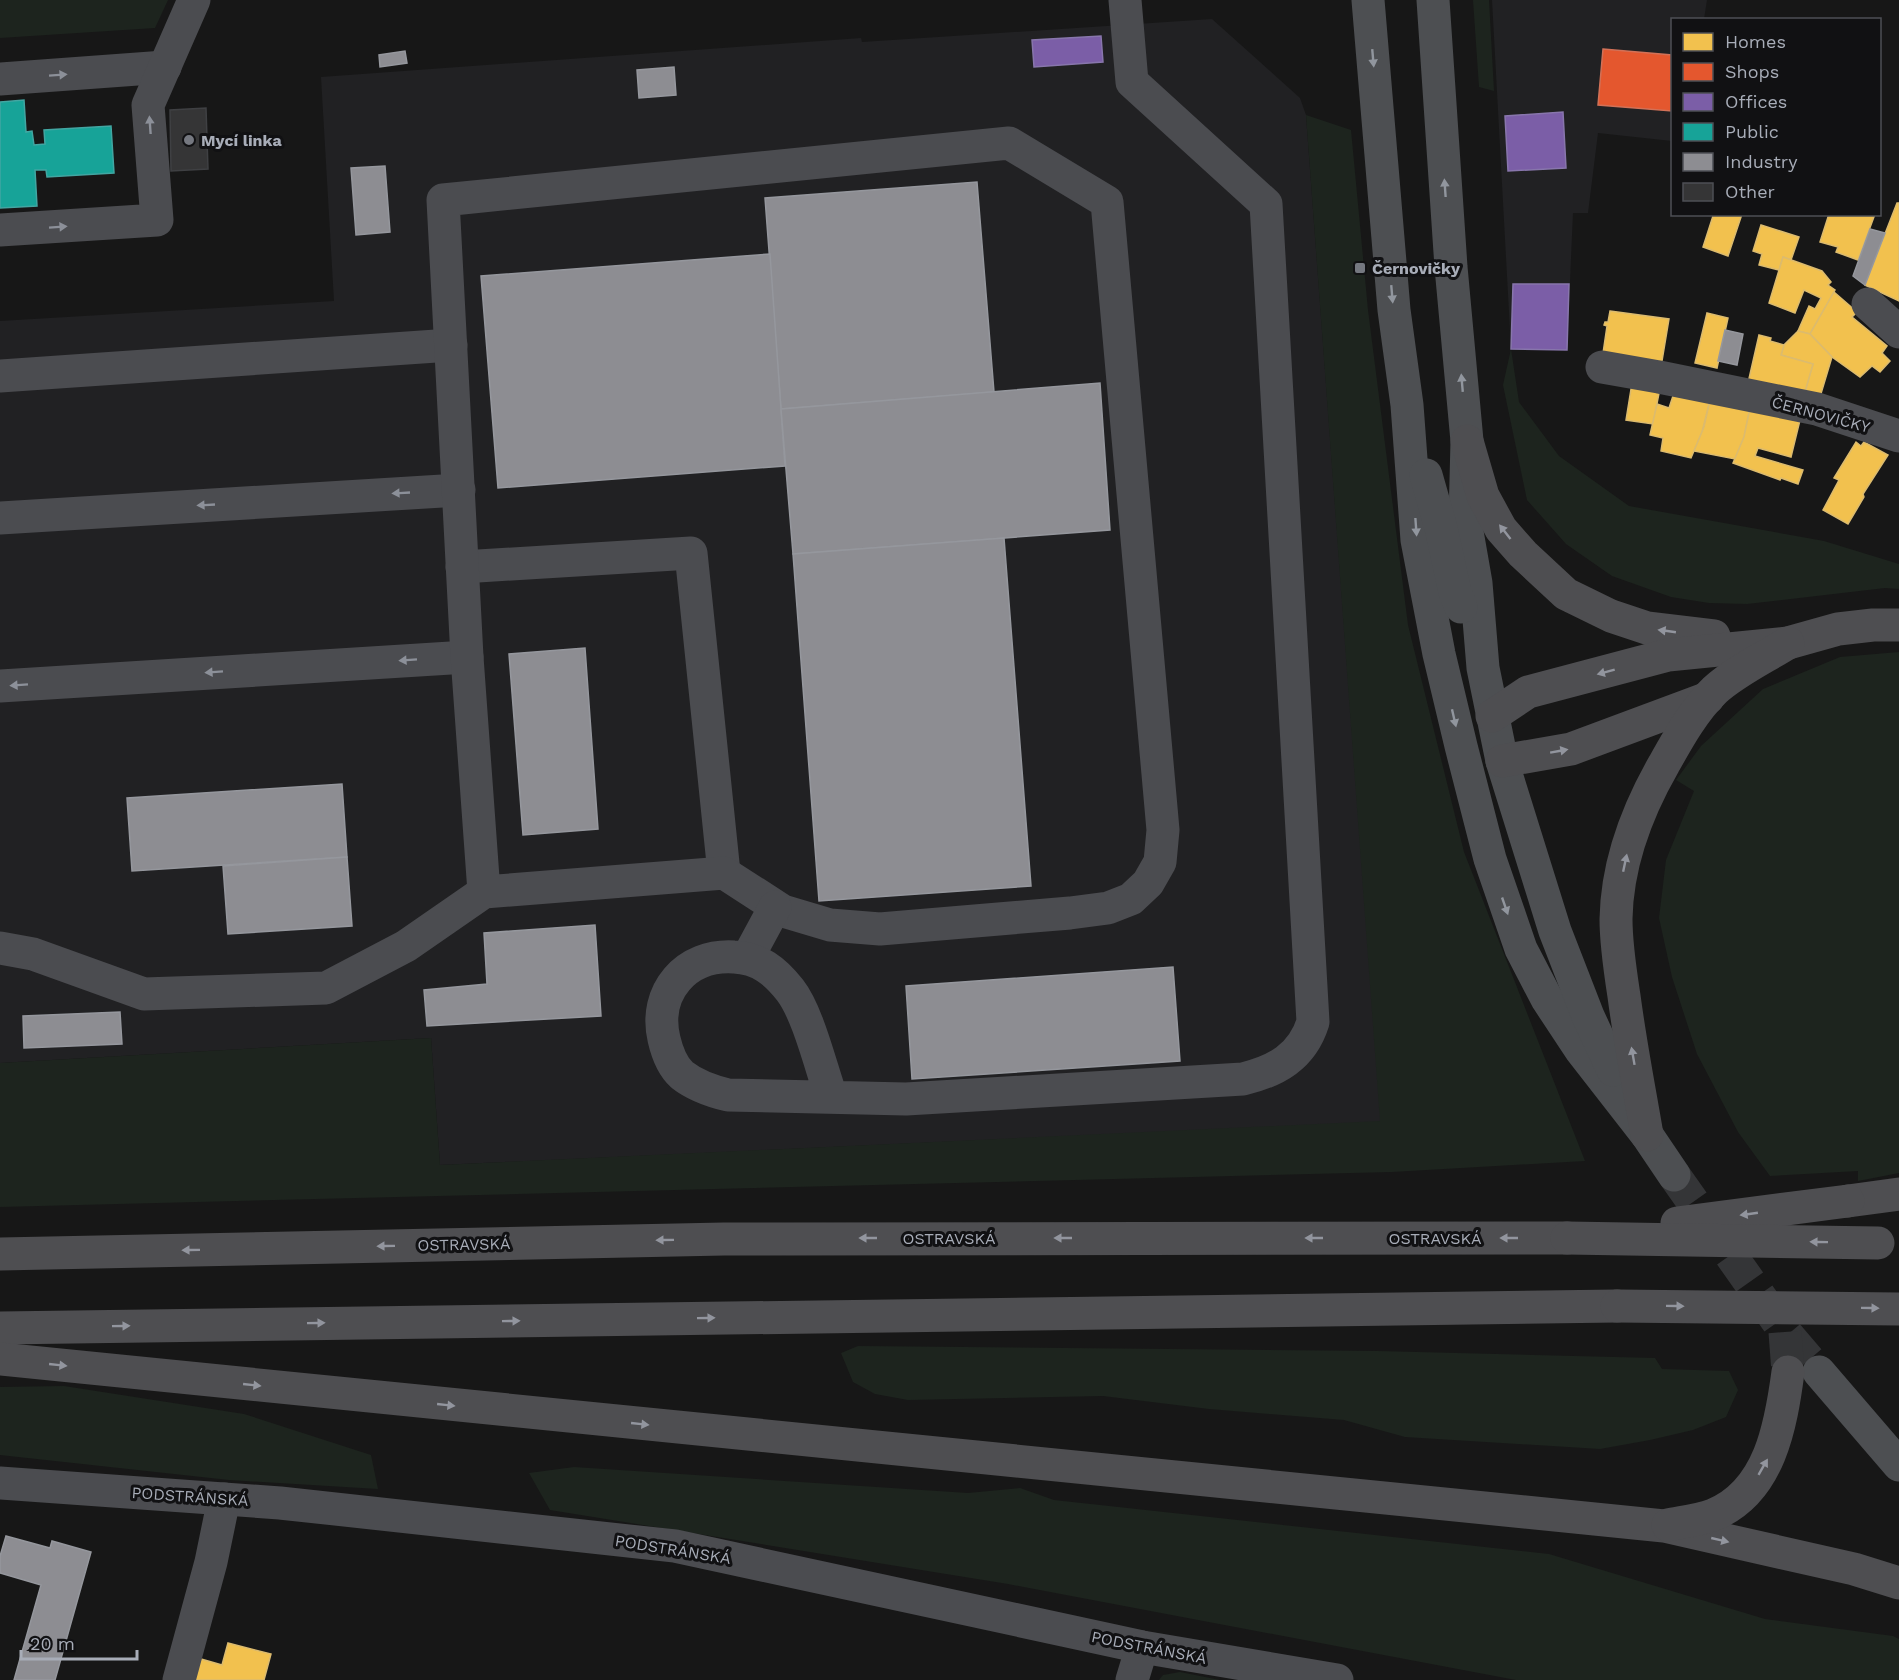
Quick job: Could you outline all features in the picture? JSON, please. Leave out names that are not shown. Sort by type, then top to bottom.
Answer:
[{"type":"highway","points":[[1467,441],[1483,496],[1500,529],[1566,594],[1611,616],[1647,628],[1788,643]]},
{"type":"highway","points":[[1492,716],[1528,692],[1668,655],[1788,643],[1838,629],[1899,625]]},
{"type":"highway","points":[[1647,1135],[1629,1034],[1617,941],[1616,917],[1629,841],[1643,803],[1681,734],[1708,698],[1741,671],[1788,643]]},
{"type":"highway","points":[[1502,761],[1571,749],[1708,698]]},
{"type":"highway","points":[[1567,1238],[1899,1194]]},
{"type":"highway","name":"OSTRAVSKÁ","points":[[0,1254],[724,1239],[1567,1238],[1888,1244]]},
{"type":"highway","points":[[0,1328],[1617,1306],[1899,1309]]},
{"type":"highway","points":[[0,1359],[1664,1526],[1854,1569],[1899,1583]]},
{"type":"highway","points":[[1664,1526],[1713,1515],[1742,1496],[1763,1468],[1774,1445],[1782,1412],[1803,1372]]},
{"type":"main road","points":[[1368,0],[1394,310],[1407,405],[1417,540],[1439,654],[1490,859],[1521,950],[1547,999],[1580,1049],[1647,1135],[1674,1175]]},
{"type":"main road","points":[[1433,0],[1451,267],[1467,441],[1465,520],[1476,583],[1483,668],[1492,716],[1502,761],[1555,931],[1601,1045],[1647,1135]]},
{"type":"main road","points":[[1407,405],[1441,528],[1455,592],[1483,668]]},
{"type":"main road","points":[[1803,1372],[1899,1465]]},
{"type":"street","points":[[0,230],[157,220],[148,105],[194,0]]},
{"type":"street","points":[[831,1096],[804,1017],[792,992],[772,969],[748,957],[720,956],[699,962],[684,971],[664,1002],[661,1027],[671,1060],[681,1074],[710,1091],[728,1095],[906,1099],[1243,1079],[1265,1073],[1284,1063],[1301,1047],[1309,1035],[1313,1022],[1266,204],[1132,82],[1125,0]]},
{"type":"street","points":[[0,79],[165,67]]},
{"type":"street","points":[[0,948],[33,954],[144,994],[326,988],[406,946],[484,892],[724,873],[783,911],[830,925],[880,929],[1070,914],[1108,908],[1131,899],[1148,884],[1160,862],[1163,830],[1107,202],[1009,143],[442,200],[452,345],[467,657],[484,892]]},
{"type":"street","points":[[1868,304],[1899,332]]},
{"type":"street","points":[[0,376],[452,345]]},
{"type":"street","name":"ČERNOVIČKY","points":[[1602,368],[1659,377],[1817,409],[1899,436]]},
{"type":"street","points":[[0,518],[459,490]]},
{"type":"street","points":[[462,567],[691,553],[724,873]]},
{"type":"street","points":[[0,686],[467,657]]},
{"type":"street","points":[[748,957],[775,907]]},
{"type":"street","name":"PODSTRÁNSKÁ","points":[[0,1483],[291,1504],[675,1546],[1142,1647],[1336,1680]]},
{"type":"street","points":[[179,1680],[211,1562],[224,1499]]},
{"type":"street","points":[[1132,1680],[1142,1647]]},
{"type":"shaded area","points":[[0,0],[168,0],[155,28],[0,38]]},
{"type":"shaded area","points":[[1473,0],[1489,0],[1494,91],[1479,87]]},
{"type":"shaded area","points":[[1492,0],[1707,0],[1704,18],[1671,18],[1671,141],[1598,133],[1588,213],[1573,213],[1567,350],[1511,349]]},
{"type":"shaded area","points":[[1212,19],[1300,98],[1306,115],[1381,1122],[440,1165],[431,1038],[0,1063],[0,321],[334,301],[321,77],[861,38],[862,42]]},
{"type":"shaded area","points":[[1306,115],[1351,130],[1368,310],[1408,625],[1464,852],[1585,1161],[1392,1172],[0,1207],[0,1063],[431,1038],[440,1165],[1380,1121]]},
{"type":"shaded area","points":[[1511,349],[1519,402],[1559,456],[1629,506],[1824,541],[1899,564],[1899,589],[1885,588],[1747,604],[1709,603],[1671,597],[1612,576],[1566,544],[1527,500],[1503,385]]},
{"type":"shaded area","points":[[1899,652],[1899,1173],[1858,1181],[1858,1171],[1770,1176],[1738,1132],[1697,1054],[1672,977],[1659,918],[1666,860],[1694,791],[1676,780],[1701,746],[1763,689],[1840,657]]},
{"type":"shaded area","points":[[858,1346],[1378,1351],[1655,1358],[1662,1369],[1729,1371],[1738,1390],[1726,1417],[1693,1430],[1600,1449],[1405,1437],[1344,1420],[1209,1409],[1103,1396],[908,1400],[875,1394],[853,1382],[841,1353]]},
{"type":"shaded area","points":[[64,1386],[244,1414],[371,1455],[378,1489],[229,1480],[0,1455],[0,1387]]},
{"type":"shaded area","points":[[574,1467],[968,1493],[1020,1488],[1054,1500],[1549,1554],[1765,1619],[1893,1636],[1899,1639],[1899,1680],[1516,1680],[1008,1584],[550,1510],[529,1473]]},
{"type":"shaded area","points":[[1180,1672],[1220,1680],[1159,1680],[1163,1675]]},
{"type":"building: Homes","points":[[1897,203],[1899,203],[1899,301],[1865,285]]},
{"type":"building: Homes","points":[[1713,216],[1741,216],[1728,256],[1703,247]]},
{"type":"building: Homes","points":[[1828,216],[1874,216],[1858,260],[1836,252],[1838,247],[1820,242]]},
{"type":"building: Homes","points":[[1761,225],[1799,237],[1791,260],[1783,257],[1779,270],[1759,265],[1762,254],[1753,251]]},
{"type":"building: Homes","points":[[1783,257],[1822,271],[1831,282],[1828,285],[1835,290],[1810,334],[1798,331],[1809,306],[1815,309],[1821,298],[1804,290],[1795,313],[1769,303]]},
{"type":"building: Homes","points":[[1834,292],[1857,312],[1852,317],[1887,346],[1882,353],[1890,361],[1880,372],[1872,366],[1860,377],[1832,357],[1810,334]]},
{"type":"building: Homes","points":[[1610,311],[1669,319],[1661,367],[1602,360],[1607,326],[1604,325],[1608,322]]},
{"type":"building: Homes","points":[[1707,313],[1728,318],[1717,368],[1695,363]]},
{"type":"building: Homes","points":[[1798,331],[1810,334],[1832,357],[1820,397],[1804,395],[1813,364],[1781,355],[1784,345]]},
{"type":"building: Homes","points":[[1759,335],[1784,345],[1781,355],[1813,364],[1804,395],[1748,383]]},
{"type":"building: Homes","points":[[1632,383],[1660,388],[1653,424],[1626,420]]},
{"type":"building: Homes","points":[[1675,390],[1710,400],[1702,432],[1691,458],[1661,451],[1663,438],[1650,435],[1657,404],[1669,408]]},
{"type":"building: Homes","points":[[1710,400],[1750,408],[1744,437],[1735,459],[1694,451],[1704,427]]},
{"type":"building: Homes","points":[[1750,408],[1800,420],[1791,457],[1758,448],[1755,456],[1803,470],[1798,484],[1733,463],[1744,437]]},
{"type":"building: Homes","points":[[1856,442],[1861,446],[1864,442],[1888,455],[1863,494],[1864,497],[1848,524],[1823,510],[1839,480],[1834,478]]},
{"type":"building: Homes","points":[[228,1643],[271,1654],[264,1680],[195,1680],[201,1659],[222,1665]]},
{"type":"building: Shops","points":[[1603,49],[1671,55],[1671,111],[1598,105]]},
{"type":"building: Offices","points":[[1101,36],[1103,62],[1034,67],[1032,40]]},
{"type":"building: Offices","points":[[1563,112],[1566,168],[1508,171],[1505,116]]},
{"type":"building: Offices","points":[[1513,284],[1569,284],[1567,350],[1511,349]]},
{"type":"building: Public","points":[[24,100],[26,132],[32,131],[34,145],[45,144],[44,130],[111,126],[114,173],[47,177],[46,170],[35,170],[37,206],[0,208],[0,102]]},
{"type":"building: Industry","points":[[405,51],[407,63],[380,67],[379,55]]},
{"type":"building: Industry","points":[[674,67],[676,95],[639,98],[637,70]]},
{"type":"building: Industry","points":[[385,166],[390,232],[356,235],[351,168]]},
{"type":"building: Industry","points":[[977,182],[994,392],[781,409],[765,198]]},
{"type":"building: Industry","points":[[1870,229],[1885,233],[1865,285],[1853,276]]},
{"type":"building: Industry","points":[[770,254],[785,466],[498,488],[481,276]]},
{"type":"building: Industry","points":[[1725,330],[1743,334],[1737,365],[1718,361]]},
{"type":"building: Industry","points":[[1100,383],[1110,530],[793,554],[781,409]]},
{"type":"building: Industry","points":[[1004,538],[1031,886],[819,901],[793,554]]},
{"type":"building: Industry","points":[[585,648],[598,829],[523,835],[509,654]]},
{"type":"building: Industry","points":[[342,784],[347,857],[132,871],[127,798]]},
{"type":"building: Industry","points":[[347,857],[352,926],[228,934],[223,866]]},
{"type":"building: Industry","points":[[595,925],[601,1016],[427,1026],[424,990],[487,984],[484,933]]},
{"type":"building: Industry","points":[[1173,967],[1180,1061],[912,1079],[906,986]]},
{"type":"building: Industry","points":[[120,1012],[122,1044],[24,1048],[23,1016]]},
{"type":"building: Industry","points":[[6,1536],[50,1548],[52,1541],[91,1552],[55,1680],[14,1680],[41,1585],[0,1573],[0,1556]]},
{"type":"building: Other","name":"Mycí linka","points":[[206,108],[208,169],[171,171],[170,110]]},
{"type":"tunnel","points":[[1674,1175],[1785,1332],[1819,1372]]},
{"type":"tunnel","points":[[1785,1332],[1788,1372]]},
{"type":"place","name":"Mycí linka","points":[[189,140]]},
{"type":"place","name":"Černovičky","points":[[1360,268]]}]
